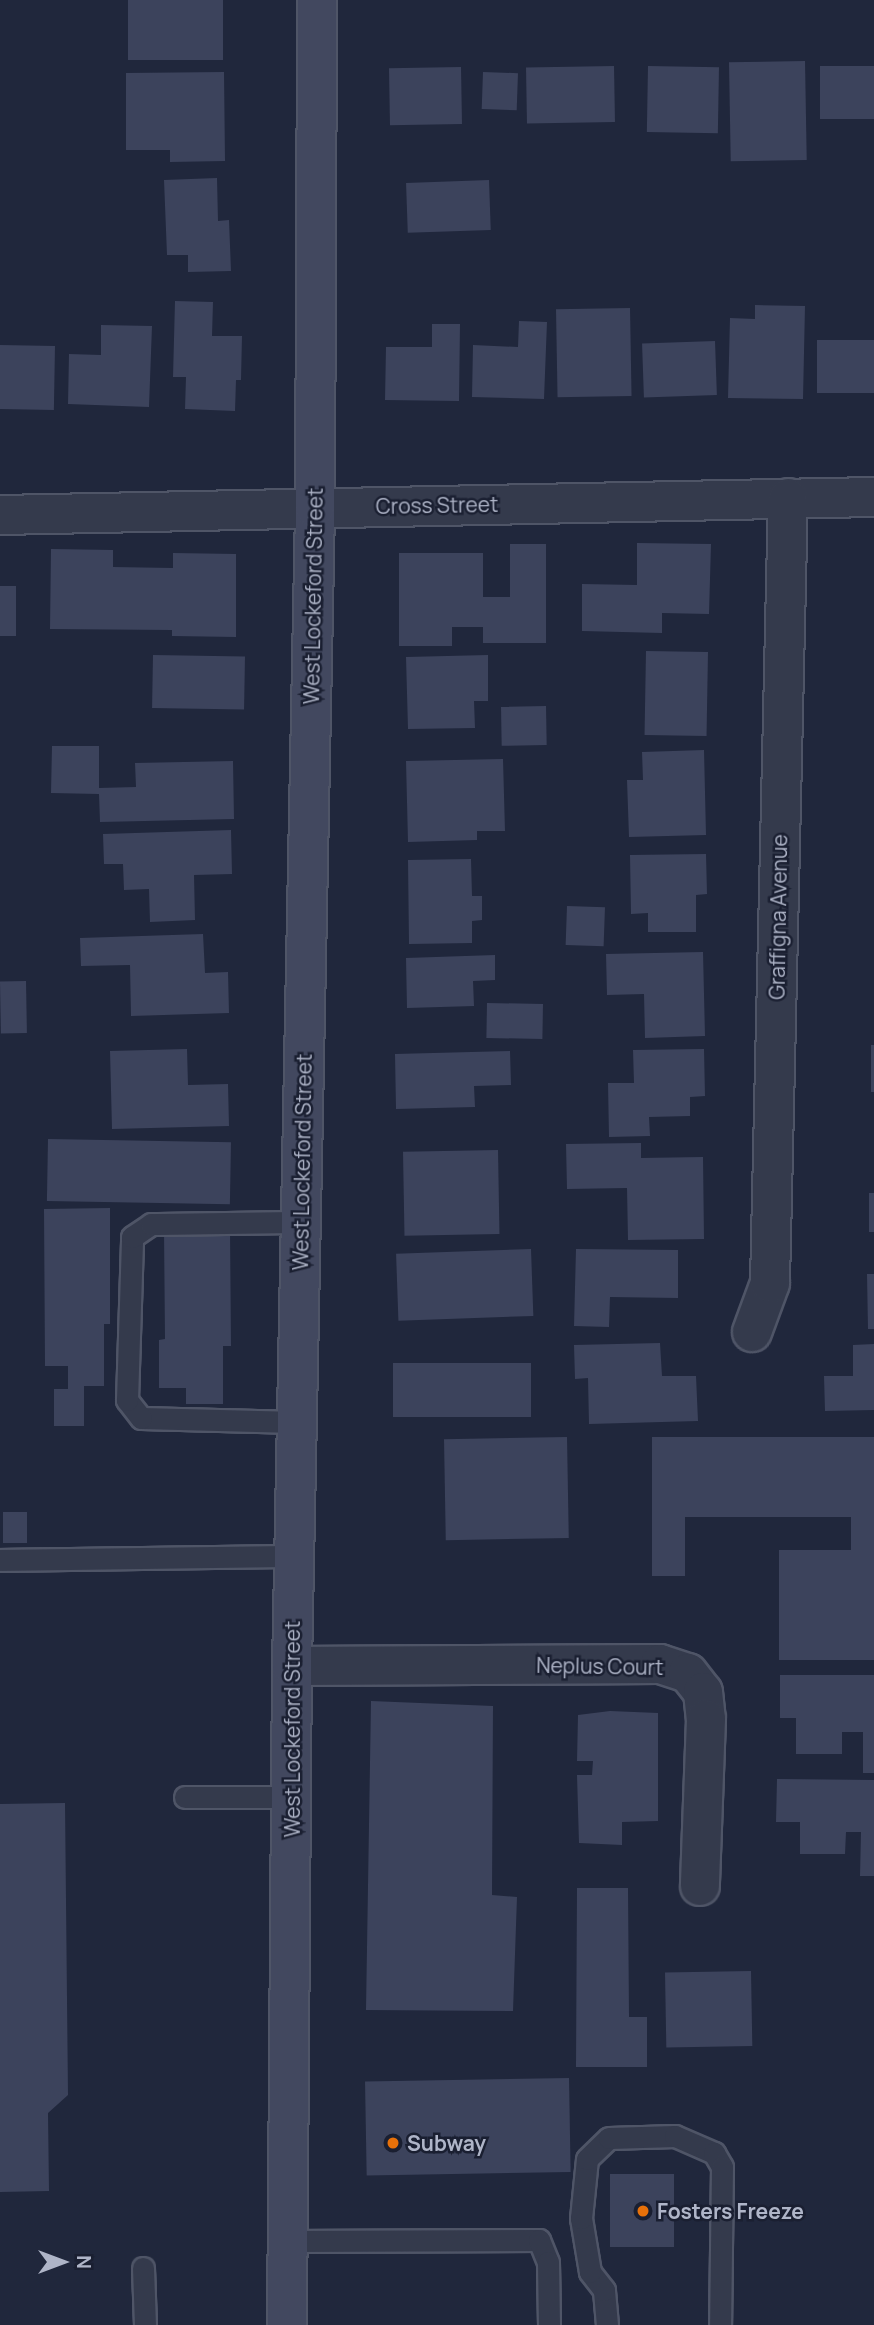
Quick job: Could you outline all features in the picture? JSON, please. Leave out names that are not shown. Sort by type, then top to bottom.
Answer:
[{"type":"street","points":[[317,0],[330,0]]},
{"type":"street","name":"West Lockeford Street","points":[[287,2325],[292,1666],[315,508],[317,0]]},
{"type":"street","name":"Cross Street","points":[[0,514],[279,511],[315,508],[874,497]]},
{"type":"street","name":"Graffigna Avenue","points":[[752,1332],[770,1283],[788,498]]},
{"type":"street","name":"Neplus Court","points":[[292,1666],[660,1664],[688,1673],[703,1692],[706,1719],[700,1886]]},
{"type":"lane","points":[[296,1422],[141,1418],[127,1400],[132,1237],[151,1224],[300,1222]]},
{"type":"lane","points":[[0,1560],[294,1556]]},
{"type":"lane","points":[[185,1797],[291,1797]]},
{"type":"lane","points":[[607,2325],[604,2290],[590,2272],[581,2218],[587,2159],[609,2138],[675,2136],[714,2153],[722,2167],[720,2325]]},
{"type":"lane","points":[[287,2241],[539,2240],[548,2262],[549,2325]]},
{"type":"lane","points":[[143,2268],[145,2325]]},
{"type":"building","points":[[128,0],[223,0],[223,60],[128,60]]},
{"type":"building","points":[[805,61],[807,160],[731,161],[729,62]]},
{"type":"building","points":[[614,66],[615,122],[527,124],[526,68]]},
{"type":"building","points":[[648,66],[719,67],[718,133],[647,132]]},
{"type":"building","points":[[820,66],[874,66],[874,119],[820,119]]},
{"type":"building","points":[[461,67],[462,124],[390,125],[389,68]]},
{"type":"building","points":[[224,72],[225,161],[170,162],[170,150],[126,150],[126,73]]},
{"type":"building","points":[[483,72],[518,73],[517,110],[482,109]]},
{"type":"building","points":[[217,178],[218,221],[229,220],[231,271],[188,272],[188,255],[167,255],[164,180]]},
{"type":"building","points":[[489,180],[491,230],[408,233],[406,183]]},
{"type":"building","points":[[175,301],[213,302],[212,336],[242,336],[241,380],[236,380],[235,411],[185,409],[186,377],[173,377]]},
{"type":"building","points":[[755,305],[805,306],[803,399],[728,398],[730,318],[755,319]]},
{"type":"building","points":[[630,308],[632,396],[558,397],[556,309]]},
{"type":"building","points":[[519,321],[547,322],[544,399],[472,397],[473,345],[518,347]]},
{"type":"building","points":[[432,324],[460,324],[459,401],[385,400],[386,347],[432,347]]},
{"type":"building","points":[[101,325],[152,326],[149,407],[68,404],[69,354],[101,355]]},
{"type":"building","points":[[817,340],[874,340],[874,393],[817,393]]},
{"type":"building","points":[[715,341],[717,395],[644,398],[642,344]]},
{"type":"building","points":[[0,345],[55,346],[54,410],[0,409]]},
{"type":"building","points":[[637,543],[711,544],[709,614],[662,613],[662,633],[582,631],[582,584],[637,585]]},
{"type":"building","points":[[510,544],[546,544],[546,643],[483,643],[483,627],[452,627],[452,646],[399,646],[399,553],[483,553],[483,597],[510,597]]},
{"type":"building","points":[[51,549],[113,550],[113,567],[173,568],[173,553],[236,554],[236,637],[172,636],[172,630],[50,629]]},
{"type":"building","points":[[0,586],[16,586],[16,636],[0,636]]},
{"type":"building","points":[[646,651],[708,652],[707,736],[645,735]]},
{"type":"building","points":[[153,655],[245,657],[244,710],[152,708]]},
{"type":"building","points":[[488,655],[488,701],[474,701],[475,728],[408,729],[406,657]]},
{"type":"building","points":[[546,706],[547,745],[502,746],[501,707]]},
{"type":"building","points":[[52,746],[99,746],[99,788],[136,787],[135,763],[233,761],[234,819],[100,822],[99,794],[51,793]]},
{"type":"building","points":[[704,750],[706,835],[629,837],[627,780],[643,780],[642,752]]},
{"type":"building","points":[[503,759],[505,831],[477,831],[477,840],[408,842],[406,761]]},
{"type":"building","points":[[231,830],[232,874],[194,875],[195,920],[150,922],[149,889],[124,890],[123,864],[104,864],[103,834]]},
{"type":"building","points":[[706,854],[707,894],[696,895],[696,932],[648,932],[648,913],[631,914],[630,855]]},
{"type":"building","points":[[471,859],[472,896],[482,896],[482,920],[472,921],[472,943],[409,944],[408,860]]},
{"type":"building","points":[[567,906],[605,907],[604,946],[566,945]]},
{"type":"building","points":[[203,934],[205,973],[228,972],[229,1013],[131,1016],[130,965],[81,966],[80,938]]},
{"type":"building","points":[[703,952],[705,1036],[645,1038],[644,994],[607,995],[606,954]]},
{"type":"building","points":[[495,955],[495,980],[473,981],[474,1006],[407,1008],[406,958]]},
{"type":"building","points":[[0,981],[26,981],[27,1033],[1,1033]]},
{"type":"building","points":[[487,1003],[543,1004],[542,1039],[486,1038]]},
{"type":"building","points":[[871,1045],[874,1045],[874,1092],[871,1092]]},
{"type":"building","points":[[187,1049],[188,1085],[228,1084],[229,1126],[112,1129],[110,1051]]},
{"type":"building","points":[[704,1049],[705,1096],[690,1097],[690,1116],[649,1117],[650,1136],[609,1137],[608,1083],[634,1083],[633,1050]]},
{"type":"building","points":[[510,1051],[511,1085],[474,1086],[475,1107],[396,1109],[395,1054]]},
{"type":"building","points":[[48,1139],[231,1142],[230,1204],[47,1201]]},
{"type":"building","points":[[641,1143],[641,1158],[703,1157],[704,1239],[628,1240],[627,1188],[567,1189],[566,1144]]},
{"type":"building","points":[[498,1150],[499,1234],[404,1236],[403,1152]]},
{"type":"building","points":[[869,1193],[874,1193],[874,1232],[869,1232]]},
{"type":"building","points":[[110,1208],[110,1324],[104,1324],[104,1386],[84,1386],[84,1426],[54,1426],[54,1389],[68,1389],[68,1366],[45,1366],[44,1209]]},
{"type":"building","points":[[230,1229],[231,1346],[223,1346],[223,1404],[186,1404],[186,1388],[159,1388],[159,1340],[165,1339],[164,1230]]},
{"type":"building","points":[[531,1249],[533,1316],[398,1321],[396,1254]]},
{"type":"building","points":[[576,1249],[678,1250],[678,1298],[610,1297],[609,1327],[574,1326]]},
{"type":"building","points":[[867,1274],[874,1274],[874,1329],[868,1329]]},
{"type":"building","points":[[660,1343],[662,1376],[696,1376],[698,1421],[589,1424],[588,1378],[575,1379],[574,1345]]},
{"type":"building","points":[[874,1344],[874,1410],[825,1411],[824,1376],[853,1376],[853,1345]]},
{"type":"building","points":[[393,1363],[531,1363],[531,1417],[393,1417]]},
{"type":"building","points":[[567,1437],[569,1538],[446,1540],[444,1439]]},
{"type":"building","points":[[652,1437],[874,1437],[874,1660],[779,1660],[779,1550],[851,1550],[851,1517],[685,1517],[685,1576],[652,1576]]},
{"type":"building","points":[[3,1512],[27,1512],[27,1543],[3,1543]]},
{"type":"building","points":[[780,1675],[874,1675],[874,1773],[863,1773],[863,1732],[842,1732],[842,1754],[796,1754],[796,1718],[780,1718]]},
{"type":"building","points":[[371,1701],[493,1706],[492,1895],[517,1897],[513,2011],[366,2010]]},
{"type":"building","points":[[610,1711],[658,1713],[658,1821],[622,1822],[622,1845],[579,1843],[577,1775],[592,1775],[593,1761],[577,1761],[578,1715]]},
{"type":"building","points":[[777,1779],[874,1780],[874,1876],[860,1876],[861,1832],[846,1832],[845,1854],[800,1854],[800,1822],[776,1822]]},
{"type":"building","points":[[65,1803],[68,2095],[48,2113],[49,2191],[0,2192],[0,1804]]},
{"type":"building","points":[[577,1888],[628,1888],[629,2017],[647,2017],[647,2067],[576,2067]]},
{"type":"building","points":[[751,1971],[752,2046],[666,2047],[665,1973]]},
{"type":"building","points":[[569,2078],[571,2172],[367,2176],[365,2082]]},
{"type":"building","name":"Fosters Freeze","points":[[610,2174],[674,2174],[674,2247],[610,2247]]},
{"type":"place","name":"Subway","points":[[393,2143]]},
{"type":"place","name":"Fosters Freeze","points":[[643,2211]]}]
